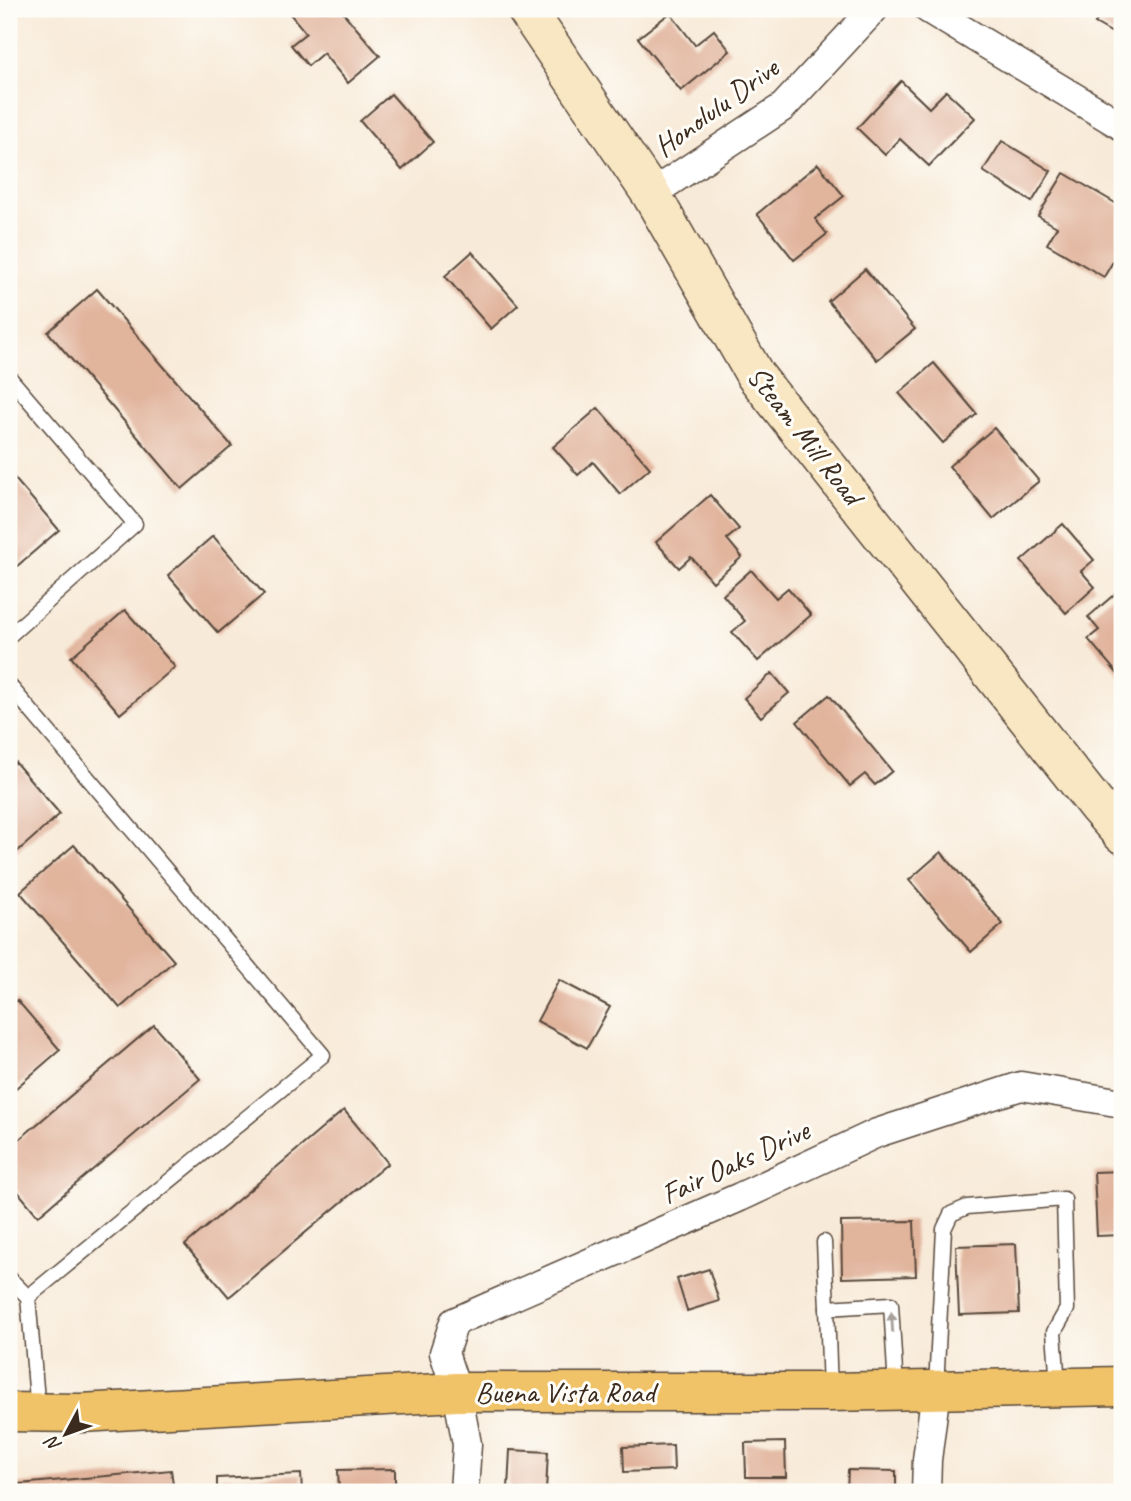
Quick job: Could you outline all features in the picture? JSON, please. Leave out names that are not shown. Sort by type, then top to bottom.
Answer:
[{"type":"main road","name":"Buena Vista Road","points":[[23,1412],[81,1413],[457,1392],[830,1392],[1122,1386]]},
{"type":"street","name":"Steam Mill Road","points":[[526,9],[652,194],[755,375],[1122,834]]},
{"type":"street","name":"Honolulu Drive","points":[[652,194],[783,107],[874,9]]},
{"type":"street","points":[[928,9],[1122,126]]},
{"type":"street","name":"Fair Oaks Drive","points":[[464,1492],[467,1444],[457,1392],[444,1353],[454,1322],[728,1203],[877,1133],[1021,1086],[1122,1103]]},
{"type":"street","points":[[926,1492],[936,1389]]},
{"type":"lane","points":[[9,377],[135,524],[9,636]]},
{"type":"lane","points":[[9,685],[323,1055],[29,1297],[23,1412]]},
{"type":"lane","points":[[936,1389],[944,1229],[951,1214],[967,1207],[1064,1199],[1067,1309],[1054,1332],[1058,1387]]},
{"type":"lane","points":[[824,1242],[830,1392]]},
{"type":"lane","points":[[9,1278],[29,1297]]},
{"type":"lane","points":[[827,1308],[891,1304],[897,1390]]},
{"type":"building","points":[[286,9],[340,9],[380,56],[348,83],[323,53],[308,66],[291,45],[306,33]]},
{"type":"building","points":[[1104,9],[1122,9],[1122,24],[1116,35],[1095,23]]},
{"type":"building","points":[[670,13],[695,45],[714,30],[730,51],[681,91],[638,38]]},
{"type":"building","points":[[901,81],[929,108],[946,91],[975,118],[929,166],[900,139],[885,155],[857,128]]},
{"type":"building","points":[[391,94],[433,142],[402,170],[360,121]]},
{"type":"building","points":[[1002,141],[1051,171],[1032,202],[983,171]]},
{"type":"building","points":[[818,164],[844,196],[815,219],[827,234],[794,260],[757,214]]},
{"type":"building","points":[[1064,173],[1122,207],[1122,246],[1104,277],[1047,244],[1057,227],[1038,216]]},
{"type":"building","points":[[472,252],[518,305],[491,329],[445,276]]},
{"type":"building","points":[[865,269],[915,329],[877,360],[828,301]]},
{"type":"building","points":[[97,289],[232,446],[182,489],[48,332]]},
{"type":"building","points":[[934,363],[977,414],[943,443],[899,393]]},
{"type":"building","points":[[598,408],[650,468],[620,494],[593,462],[578,475],[553,447]]},
{"type":"building","points":[[994,428],[1039,481],[993,519],[949,466]]},
{"type":"building","points":[[9,472],[59,530],[9,573]]},
{"type":"building","points":[[710,495],[739,529],[727,539],[742,557],[713,582],[691,557],[679,568],[656,542]]},
{"type":"building","points":[[1063,524],[1094,560],[1081,571],[1095,587],[1066,613],[1021,561]]},
{"type":"building","points":[[213,536],[264,594],[218,633],[168,575]]},
{"type":"building","points":[[751,570],[776,598],[788,588],[811,615],[758,661],[732,632],[745,621],[723,595]]},
{"type":"building","points":[[1116,593],[1122,600],[1122,679],[1088,639],[1099,630],[1088,617]]},
{"type":"building","points":[[125,610],[175,667],[120,714],[71,657]]},
{"type":"building","points":[[772,673],[789,693],[761,717],[744,698]]},
{"type":"building","points":[[829,695],[892,771],[875,785],[865,774],[850,786],[797,722]]},
{"type":"building","points":[[15,762],[60,814],[9,859],[9,767]]},
{"type":"building","points":[[74,845],[174,961],[120,1008],[20,892]]},
{"type":"building","points":[[941,852],[1003,924],[971,952],[909,880]]},
{"type":"building","points":[[559,980],[610,1007],[587,1048],[537,1021]]},
{"type":"building","points":[[17,1000],[60,1050],[9,1094],[9,1007]]},
{"type":"building","points":[[154,1025],[200,1079],[38,1216],[9,1181],[9,1148]]},
{"type":"building","points":[[344,1110],[388,1163],[229,1297],[185,1245]]},
{"type":"building","points":[[1122,1171],[1122,1235],[1097,1236],[1094,1172]]},
{"type":"building","points":[[914,1221],[916,1276],[842,1278],[841,1222]]},
{"type":"building","points":[[1016,1244],[1019,1313],[959,1315],[956,1246]]},
{"type":"building","points":[[709,1269],[719,1301],[687,1311],[677,1279]]},
{"type":"building","points":[[785,1442],[786,1477],[746,1477],[745,1443]]},
{"type":"building","points":[[673,1445],[674,1470],[624,1472],[623,1447]]},
{"type":"building","points":[[510,1450],[548,1452],[546,1491],[508,1489]]},
{"type":"building","points":[[395,1469],[395,1492],[339,1492],[338,1470]]},
{"type":"building","points":[[171,1470],[174,1492],[9,1492],[9,1485]]},
{"type":"building","points":[[848,1470],[896,1471],[896,1492],[847,1492]]},
{"type":"building","points":[[301,1474],[302,1492],[217,1492],[217,1478]]}]
